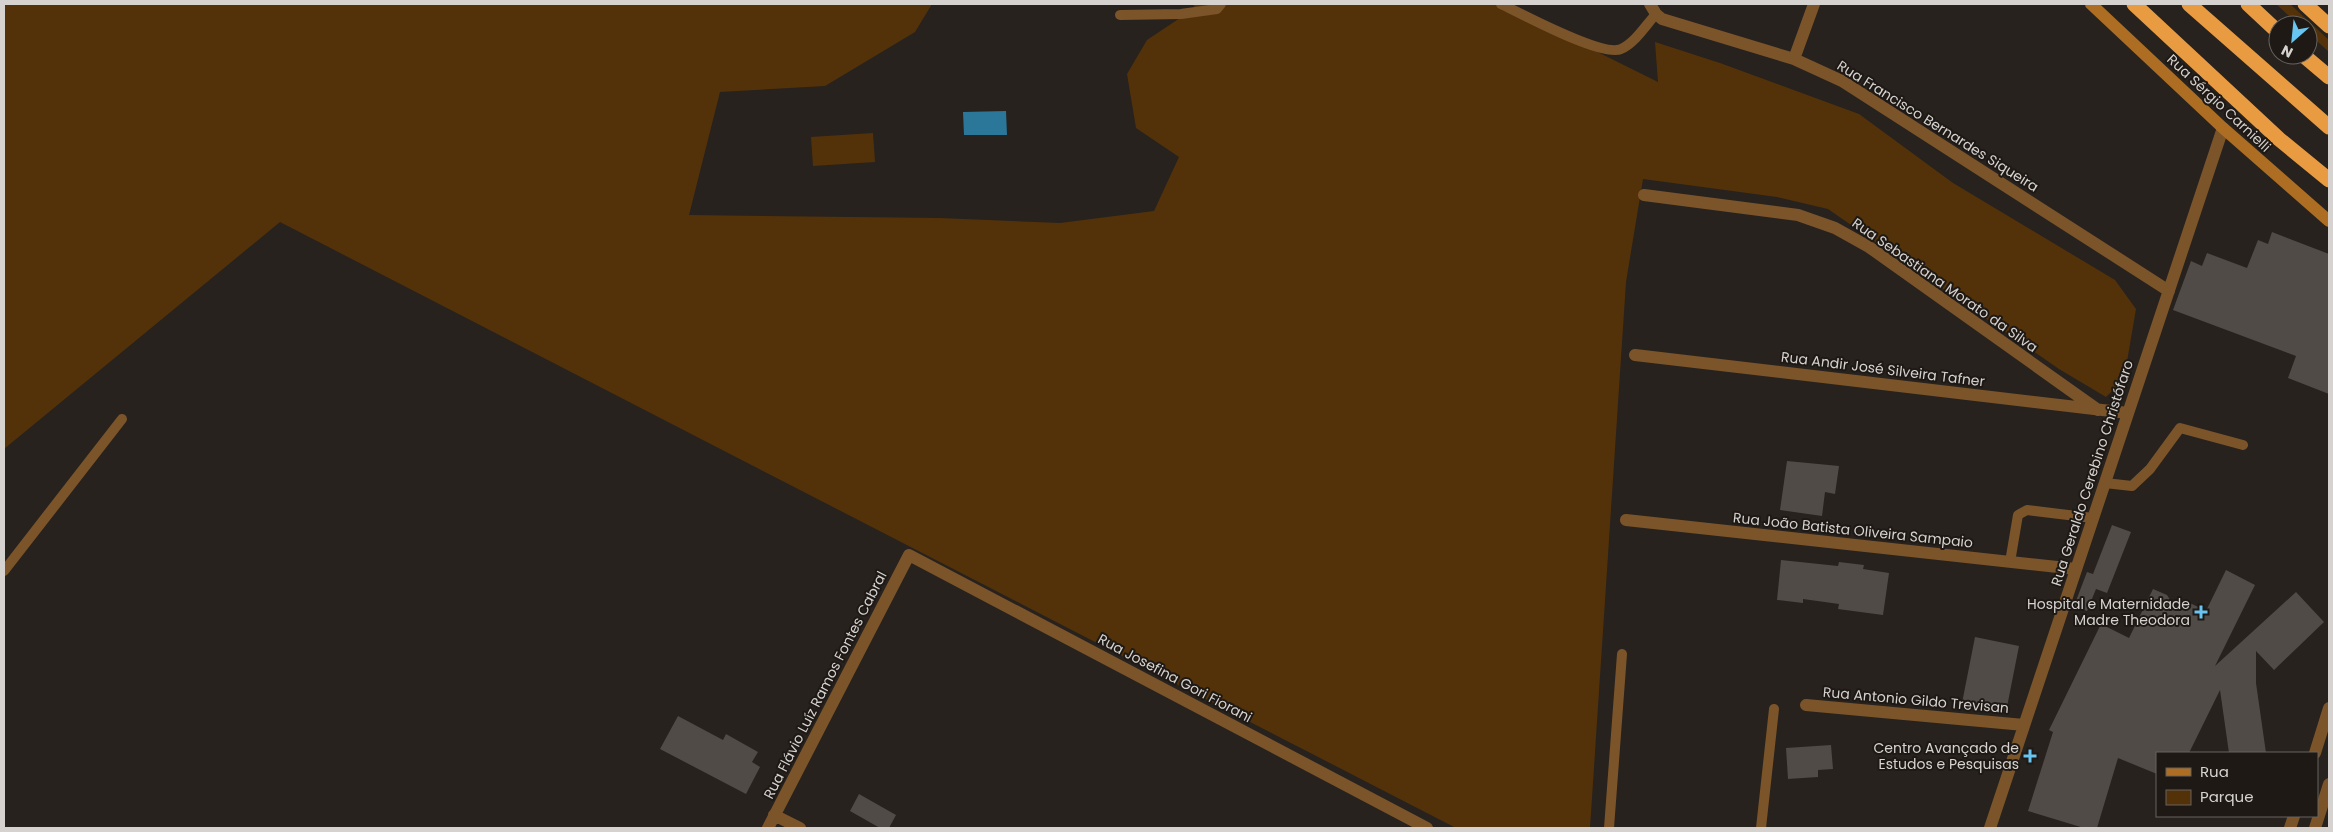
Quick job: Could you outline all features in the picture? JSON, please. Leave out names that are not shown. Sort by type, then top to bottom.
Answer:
[{"type":"highway","points":[[2134,4],[2279,139],[2329,180]]},
{"type":"highway","points":[[2189,4],[2329,127]]},
{"type":"highway","points":[[2248,4],[2268,23]]},
{"type":"highway","points":[[2305,4],[2329,26]]},
{"type":"highway","points":[[2315,65],[2329,77]]},
{"type":"street","points":[[1794,59],[1814,4]]},
{"type":"street","name":"Rua Sérgio Carnielli","points":[[2091,4],[2223,128],[2329,221]]},
{"type":"street","name":"Rua Francisco Bernardes Siqueira","points":[[1652,8],[1662,18],[1794,59],[1842,81],[2168,291]]},
{"type":"street","name":"Rua Geraldo Cerebino Christófaro","points":[[1990,828],[2223,128]]},
{"type":"street","name":"Rua Sebastiana Morato da Silva","points":[[1644,195],[1798,215],[1835,228],[1868,247],[2098,410]]},
{"type":"street","name":"Rua Andir José Silveira Tafner","points":[[1635,355],[2128,413]]},
{"type":"street","name":"Rua João Batista Oliveira Sampaio","points":[[1626,520],[2076,568]]},
{"type":"street","name":"Rua Flávio Luíz Ramos Fontes Cabral","points":[[768,828],[909,555]]},
{"type":"street","name":"Rua Josefina Gori Fiorani","points":[[909,555],[1427,828]]},
{"type":"street","name":"Rua Antonio Gildo Trevisan","points":[[1806,706],[2024,725]]},
{"type":"street","points":[[2315,752],[2329,708]]},
{"type":"street","points":[[2315,828],[2329,784]]},
{"type":"street","points":[[774,815],[800,828]]},
{"type":"lane","points":[[1120,15],[1181,14],[1217,9],[1221,4]]},
{"type":"lane","points":[[1501,4],[1592,46],[1615,51],[1623,49],[1634,39],[1652,8]]},
{"type":"lane","points":[[4,571],[122,419]]},
{"type":"lane","points":[[2105,483],[2132,486],[2150,469],[2180,428],[2243,445]]},
{"type":"lane","points":[[2010,562],[2018,515],[2022,512],[2027,510],[2093,518]]},
{"type":"lane","points":[[1609,828],[1622,654]]},
{"type":"lane","points":[[1761,828],[1774,709]]},
{"type":"green space","points":[[4,4],[932,4],[915,32],[825,86],[720,92],[689,215],[939,218],[1060,223],[1154,211],[1179,157],[1136,128],[1127,74],[1147,40],[1195,8],[1193,4],[1501,4],[1658,82],[1655,42],[1720,63],[1859,114],[1953,183],[2115,280],[2136,309],[2124,379],[2106,397],[2059,369],[1828,209],[1777,197],[1643,179],[1626,282],[1590,828],[1456,828],[280,222],[4,449]]},
{"type":"green space","points":[[2276,4],[2290,4],[2302,15],[2288,15]]},
{"type":"green space","points":[[2318,30],[2329,40],[2329,52],[2318,42]]},
{"type":"green space","points":[[873,133],[875,162],[813,166],[811,137]]},
{"type":"water","points":[[1006,111],[1007,135],[964,135],[963,112]]},
{"type":"building","points":[[2272,232],[2329,254],[2329,394],[2288,378],[2296,356],[2173,310],[2191,261],[2202,266],[2207,253],[2247,268],[2258,240],[2268,244]]},
{"type":"building","points":[[1787,461],[1839,466],[1835,494],[1825,492],[1822,516],[1780,510]]},
{"type":"building","points":[[2112,525],[2131,532],[2107,593],[2096,589],[2087,611],[2074,606],[2087,572],[2093,574]]},
{"type":"building","points":[[1781,560],[1838,566],[1839,562],[1864,565],[1863,569],[1889,573],[1883,615],[1838,609],[1839,604],[1803,599],[1803,603],[1777,600]]},
{"type":"building","points":[[2226,570],[2255,585],[2215,666],[2296,592],[2324,622],[2274,670],[2256,651],[2256,683],[2266,752],[2229,752],[2220,690],[2189,752],[2156,752],[2156,774],[2118,758],[2097,828],[2084,828],[2028,811],[2053,732],[2049,730],[2101,624],[2129,638],[2153,589],[2167,595],[2177,611],[2190,603],[2206,611]]},
{"type":"building","points":[[1975,637],[2019,646],[2006,712],[1962,703]]},
{"type":"building","points":[[678,716],[723,740],[726,734],[758,752],[752,762],[760,767],[746,794],[660,749]]},
{"type":"building","points":[[1831,745],[1833,769],[1818,770],[1818,777],[1788,779],[1786,748]]},
{"type":"building","points":[[859,794],[896,815],[889,828],[880,828],[850,811]]},
{"type":"place","name":"Hospital e Maternidade Madre Theodora","points":[[2201,612]]},
{"type":"place","name":"Centro Avançado de Estudos e Pesquisas","points":[[2030,756]]}]
